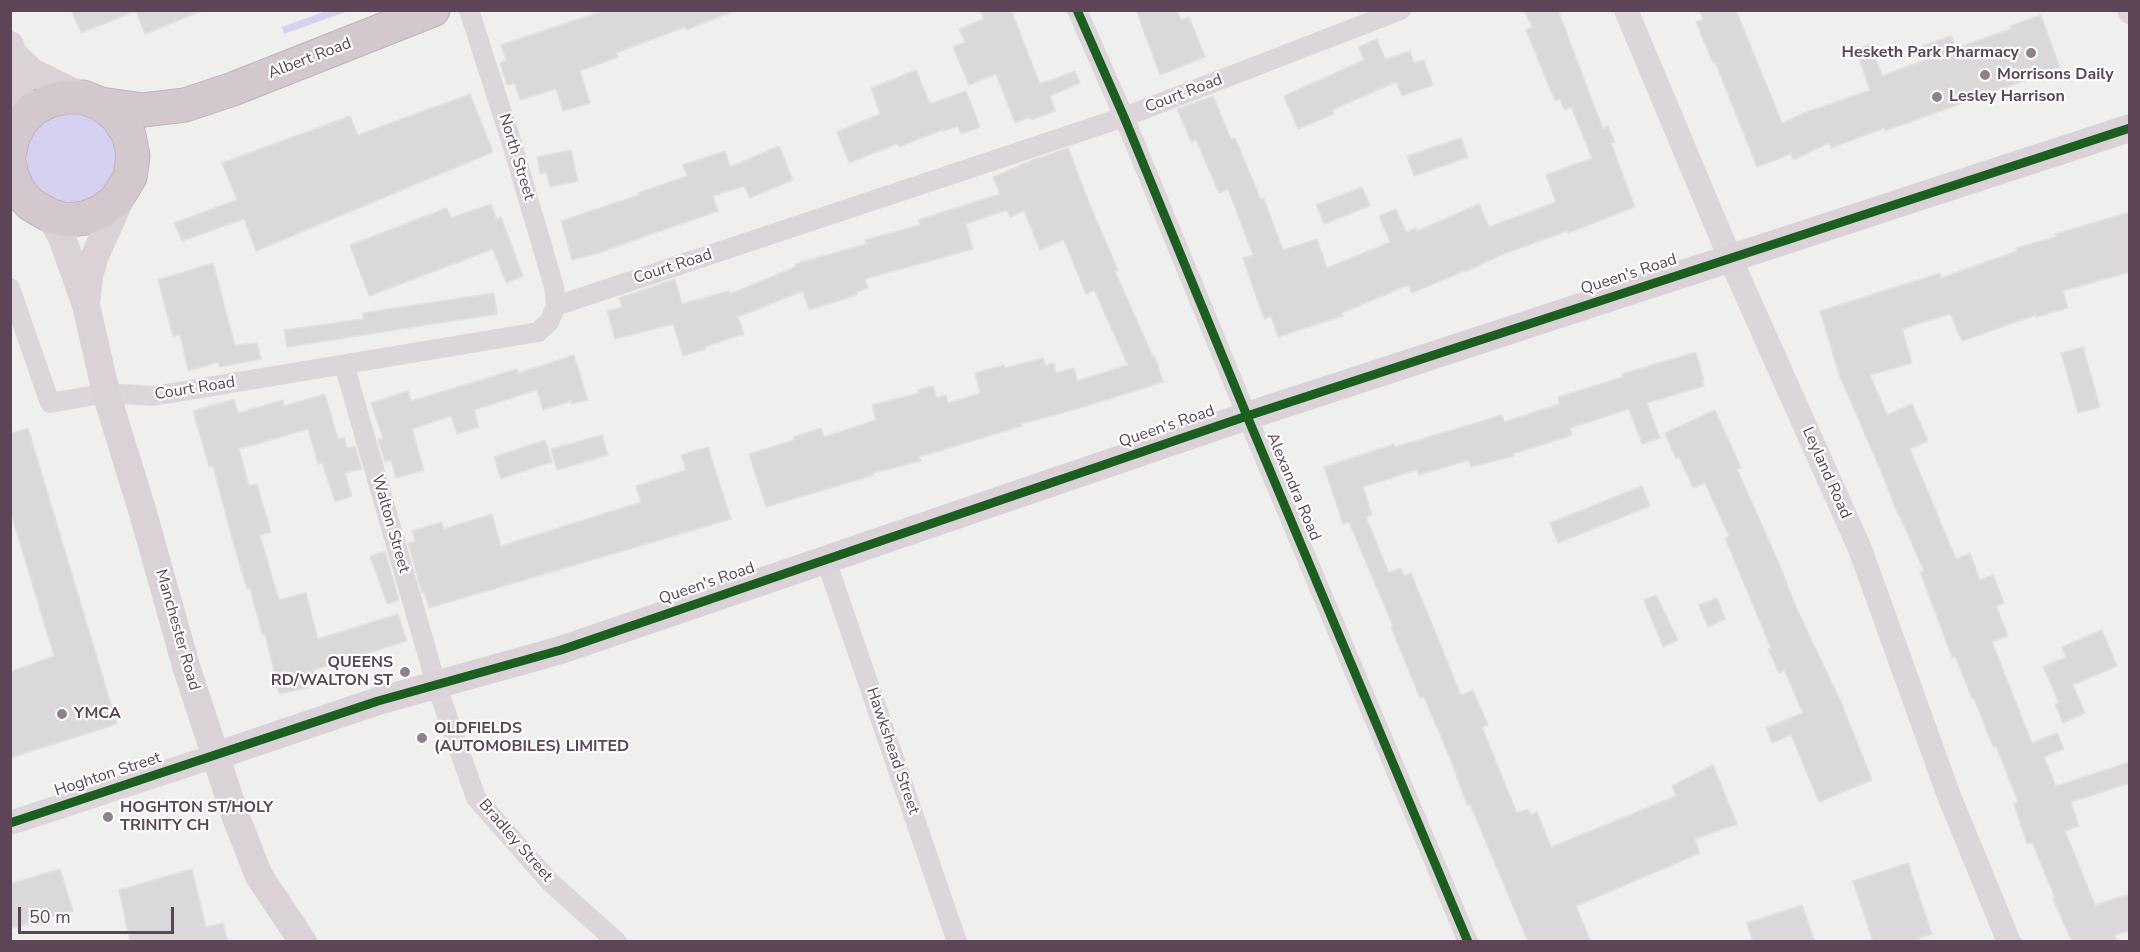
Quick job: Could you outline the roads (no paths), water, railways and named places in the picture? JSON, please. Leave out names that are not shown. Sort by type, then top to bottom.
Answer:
[{"type":"highway","name":"Albert Road","points":[[92,101],[143,110],[185,105],[233,89],[433,10]]},
{"type":"highway","points":[[66,97],[92,101],[117,117],[129,135],[133,156],[128,181],[116,200],[93,215],[67,220],[30,205],[19,191],[12,176],[11,148],[21,122],[33,109],[49,101],[66,97]]},
{"type":"highway","name":"Albert Road","points":[[128,181],[155,133],[185,105]]},
{"type":"main road","points":[[12,50],[32,72],[92,101]]},
{"type":"main road","points":[[11,148],[19,90],[18,70],[12,50]]},
{"type":"main road","name":"Queen's Road","points":[[215,756],[436,684],[552,653],[1247,416],[2130,128]]},
{"type":"main road","name":"Manchester Road","points":[[86,305],[88,276],[94,258],[128,181]]},
{"type":"main road","name":"Manchester Road","points":[[30,205],[61,235],[86,305],[106,393],[186,666],[235,815],[259,876],[303,942]]},
{"type":"street","name":"North Street","points":[[469,10],[551,276],[556,306]]},
{"type":"street","name":"Alexandra Road","points":[[1077,10],[1124,117],[1468,942]]},
{"type":"street","name":"Court Road","points":[[10,288],[50,403],[106,393],[153,396],[538,332],[549,322],[556,306],[1124,117],[1401,10]]},
{"type":"street","name":"Leyland Road","points":[[1626,10],[1730,258],[1860,549],[1949,796],[2009,942]]},
{"type":"street","name":"Walton Street","points":[[344,364],[436,684]]},
{"type":"street","name":"Hawkshead Street","points":[[826,560],[957,942]]},
{"type":"street","name":"Bradley Street","points":[[436,684],[476,798],[550,882],[617,942]]},
{"type":"street","name":"Hoghton Street","points":[[10,823],[215,756]]},
{"type":"place","name":"Hesketh Park Pharmacy","points":[[2031,53]]},
{"type":"place","name":"Morrisons Daily","points":[[1985,75]]},
{"type":"place","name":"Lesley Harrison","points":[[1937,97]]},
{"type":"place","name":"QUEENS RD/WALTON ST","points":[[405,672]]},
{"type":"place","name":"YMCA","points":[[62,714]]},
{"type":"place","name":"OLDFIELDS (AUTOMOBILES) LIMITED","points":[[422,738]]},
{"type":"place","name":"HOGHTON ST/HOLY TRINITY CH","points":[[108,817]]}]
